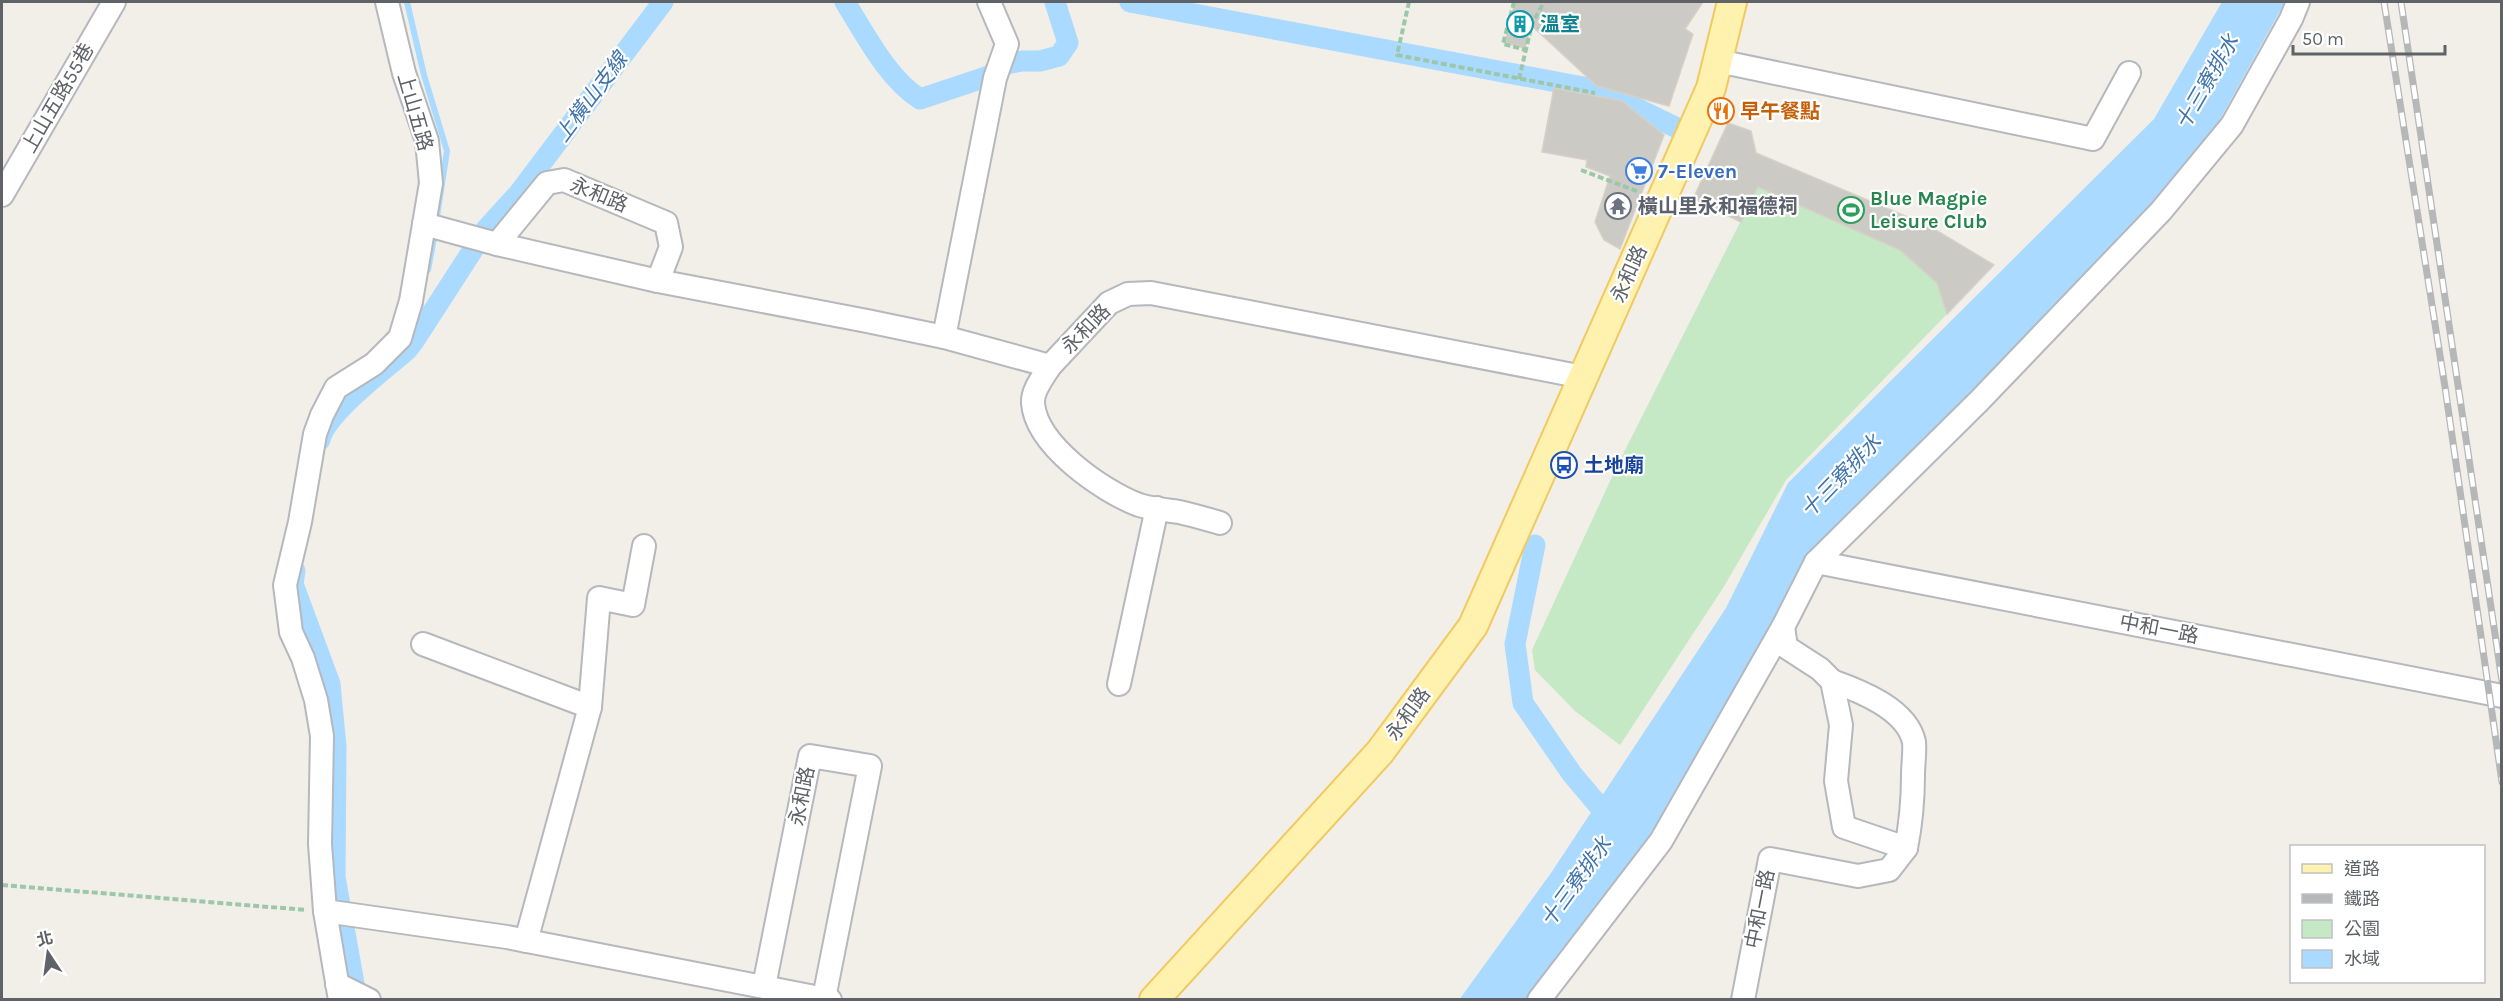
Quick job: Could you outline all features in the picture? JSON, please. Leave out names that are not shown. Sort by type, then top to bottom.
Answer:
[{"type":"main road","name":"永和路","points":[[1154,999],[1380,753],[1473,626],[1711,88],[1732,2]]},
{"type":"street","name":"上山五路55巷","points":[[2,195],[114,2]]},
{"type":"street","name":"上山五路","points":[[339,992],[325,911],[320,844],[322,736],[316,700],[303,658],[291,632],[285,585],[300,522],[315,434],[322,415],[336,388],[374,364],[400,338],[411,301],[431,183],[427,141],[404,73],[387,2]]},
{"type":"street","points":[[944,337],[998,70],[1007,44],[989,2]]},
{"type":"street","points":[[1539,999],[1661,841],[1783,627],[1816,562],[1979,401],[2161,211],[2232,125],[2291,19],[2298,2]]},
{"type":"street","points":[[1718,61],[2093,139],[2129,73]]},
{"type":"street","name":"永和路","points":[[657,281],[671,247],[666,223],[564,180],[547,183],[492,242],[657,281],[944,337],[1050,366]]},
{"type":"street","points":[[424,224],[492,242]]},
{"type":"street","name":"永和路","points":[[1220,523],[1139,505],[1095,482],[1066,458],[1042,432],[1032,402],[1038,384],[1050,366],[1109,303],[1128,294],[1151,293],[1583,377]]},
{"type":"street","points":[[1119,684],[1157,508]]},
{"type":"street","points":[[526,941],[590,707],[599,598],[633,605],[644,546]]},
{"type":"street","name":"中和一路","points":[[1816,562],[2502,696]]},
{"type":"street","name":"中和一路","points":[[1743,999],[1770,859],[1858,876],[1889,870],[1906,848],[1913,814],[1914,741],[1904,723],[1868,694],[1832,681],[1820,669],[1786,647],[1783,627]]},
{"type":"street","points":[[423,644],[590,707]]},
{"type":"street","points":[[1832,681],[1841,725],[1836,781],[1844,827],[1906,848]]},
{"type":"street","name":"永和路","points":[[325,911],[526,941],[827,999],[870,766],[810,756],[764,986]]},
{"type":"street","points":[[339,992],[369,999]]},
{"type":"path","points":[[1408,2],[1397,56],[1595,93]]},
{"type":"path","points":[[1514,2],[1503,45],[1526,50]]},
{"type":"path","points":[[1520,79],[1532,24],[1544,2]]},
{"type":"path","points":[[1581,170],[1617,184]]},
{"type":"path","points":[[2,885],[325,911]]},
{"type":"green space","points":[[1758,187],[1900,250],[1937,283],[1947,314],[1786,480],[1723,588],[1620,745],[1575,711],[1535,670],[1532,650],[1618,464]]},
{"type":"water","name":"十三寮排水","points":[[2222,2],[2285,2],[2218,123],[2156,207],[1810,558],[1657,837],[1529,999],[1459,1000],[1551,873],[1726,608],[1788,483],[2154,119]]},
{"type":"building","points":[[1515,2],[1703,2],[1685,29],[1693,34],[1669,106],[1597,86],[1531,25],[1525,48],[1505,43]]},
{"type":"building","points":[[1554,88],[1622,101],[1664,135],[1620,249],[1604,240],[1595,222],[1610,176],[1586,167],[1587,160],[1542,152]]},
{"type":"building","name":"Blue Magpie Leisure Club","points":[[1728,123],[1751,131],[1756,153],[1929,226],[1994,265],[1947,314],[1937,283],[1900,250],[1758,187],[1741,222],[1693,199]]},
{"type":"waterway","points":[[407,2],[424,75],[447,151],[436,223]]},
{"type":"waterway","name":"上橫山支線","points":[[320,440],[324,429],[344,405],[407,350],[487,228],[519,193],[663,2]]},
{"type":"waterway","points":[[845,2],[887,68],[920,99],[989,76],[1006,64],[1040,61],[1059,56],[1068,43],[1055,2]]},
{"type":"waterway","points":[[1130,2],[1599,90],[1675,127]]},
{"type":"waterway","points":[[428,270],[435,233]]},
{"type":"waterway","points":[[414,341],[421,304]]},
{"type":"waterway","points":[[1535,545],[1515,644],[1523,703],[1572,774],[1615,825]]},
{"type":"waterway","points":[[295,571],[293,584],[330,684],[336,747],[335,877],[357,1000]]},
{"type":"railway","points":[[2384,2],[2445,387],[2502,782]]},
{"type":"railway","points":[[2401,2],[2502,681]]},
{"type":"place","name":"溫室","points":[[1520,24]]},
{"type":"place","name":"早午餐點","points":[[1721,111]]},
{"type":"place","name":"7-Eleven","points":[[1639,171]]},
{"type":"place","name":"橫山里永和福德祠","points":[[1618,206]]},
{"type":"place","name":"Blue Magpie Leisure Club","points":[[1851,210]]},
{"type":"place","name":"土地廟","points":[[1564,465]]}]
